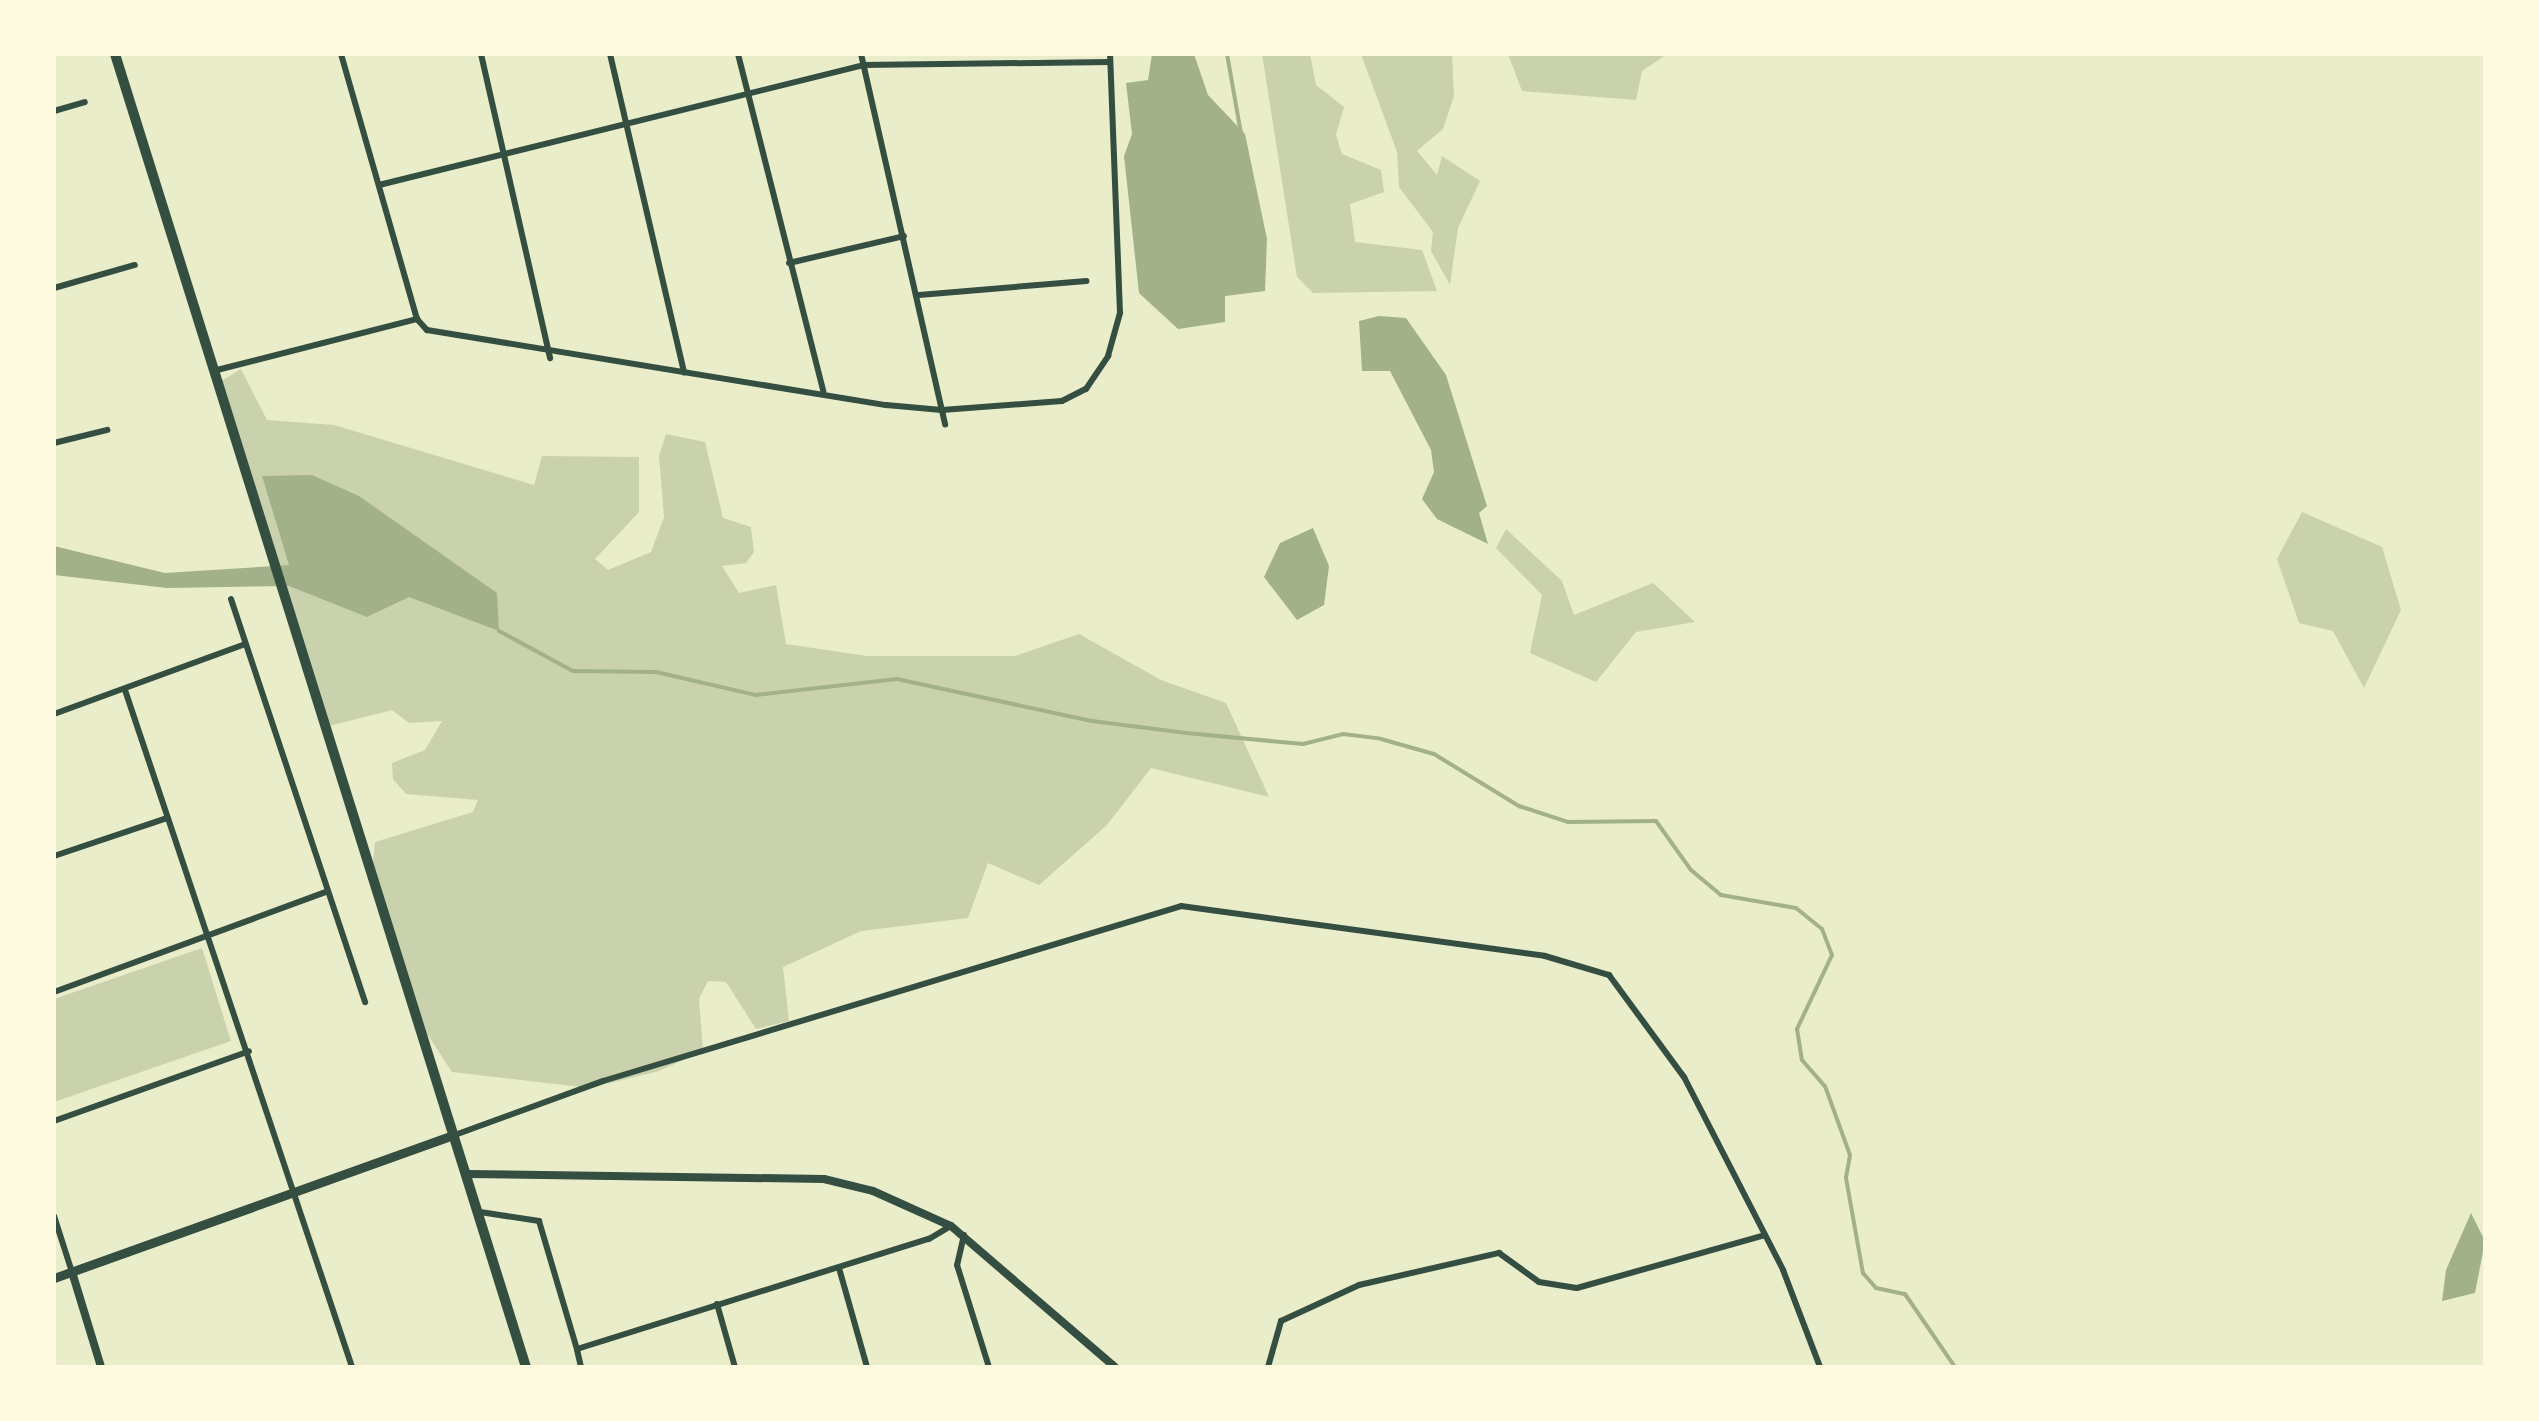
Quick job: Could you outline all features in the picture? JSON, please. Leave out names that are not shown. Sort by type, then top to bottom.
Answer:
[{"type":"main road","points":[[115,54],[448,1137],[468,1174],[526,1367]]},
{"type":"main road","points":[[54,1278],[294,1195],[448,1137]]},
{"type":"street","points":[[341,54],[417,319],[427,330],[546,344],[684,373],[942,410],[1062,401],[1086,389],[1108,356],[1120,313],[1110,58],[863,65],[748,95],[503,150],[379,185]]},
{"type":"street","points":[[481,54],[550,358]]},
{"type":"street","points":[[610,54],[684,373]]},
{"type":"street","points":[[738,54],[823,391]]},
{"type":"street","points":[[861,54],[919,295],[945,425]]},
{"type":"street","points":[[54,111],[85,102]]},
{"type":"street","points":[[789,263],[904,236]]},
{"type":"street","points":[[54,288],[135,265]]},
{"type":"street","points":[[919,295],[1086,281]]},
{"type":"street","points":[[213,371],[417,319]]},
{"type":"street","points":[[54,443],[107,430]]},
{"type":"street","points":[[231,599],[365,1002]]},
{"type":"street","points":[[54,714],[245,644]]},
{"type":"street","points":[[125,690],[167,818],[212,935],[352,1367]]},
{"type":"street","points":[[54,856],[167,818]]},
{"type":"street","points":[[54,992],[328,891]]},
{"type":"street","points":[[448,1137],[603,1081],[1118,922],[1204,904],[1545,956],[1609,975],[1684,1077],[1765,1235],[1820,1367]]},
{"type":"street","points":[[54,1121],[249,1051]]},
{"type":"street","points":[[468,1174],[824,1179],[922,1208],[964,1235],[1115,1367]]},
{"type":"street","points":[[480,1212],[539,1221],[581,1367]]},
{"type":"street","points":[[54,1216],[101,1367]]},
{"type":"street","points":[[577,1349],[839,1268],[951,1226]]},
{"type":"street","points":[[964,1235],[957,1265],[989,1367]]},
{"type":"street","points":[[1268,1367],[1281,1321],[1359,1285],[1499,1253],[1539,1282],[1577,1288],[1765,1235]]},
{"type":"street","points":[[839,1268],[867,1367]]},
{"type":"street","points":[[717,1304],[735,1367]]},
{"type":"shaded area","points":[[1152,54],[1194,54],[1208,95],[1245,134],[1267,239],[1265,291],[1225,296],[1225,322],[1178,329],[1139,293],[1124,156],[1132,134],[1126,83],[1148,80]]},
{"type":"shaded area","points":[[1262,54],[1310,54],[1316,85],[1344,107],[1336,135],[1342,154],[1381,170],[1384,192],[1350,204],[1355,242],[1422,250],[1437,291],[1313,293],[1297,277]]},
{"type":"shaded area","points":[[1361,54],[1452,54],[1454,96],[1443,129],[1417,151],[1437,175],[1442,156],[1480,181],[1458,228],[1450,285],[1431,251],[1433,232],[1399,187],[1397,152]]},
{"type":"shaded area","points":[[1508,54],[1667,54],[1642,71],[1636,100],[1522,91]]},
{"type":"shaded area","points":[[1379,316],[1406,318],[1446,375],[1487,506],[1479,513],[1488,544],[1437,519],[1422,499],[1434,472],[1431,450],[1390,371],[1362,371],[1359,321]]},
{"type":"shaded area","points":[[241,369],[267,420],[334,425],[534,485],[542,456],[639,457],[639,512],[595,559],[608,570],[651,552],[664,517],[659,456],[666,434],[705,442],[723,518],[751,527],[754,552],[746,563],[722,566],[739,593],[776,585],[786,644],[867,656],[1015,656],[1079,634],[1161,680],[1226,703],[1269,797],[1151,768],[1107,825],[1039,885],[988,863],[968,918],[861,931],[783,967],[789,1021],[756,1029],[726,982],[708,981],[699,999],[703,1051],[659,1071],[590,1088],[452,1072],[418,1020],[373,862],[375,842],[473,812],[478,800],[406,794],[393,779],[392,763],[425,750],[442,721],[409,723],[392,710],[329,726],[221,381]]},
{"type":"shaded area","points":[[312,475],[359,496],[497,593],[499,631],[409,597],[367,617],[289,586],[167,588],[54,575],[54,546],[165,573],[289,565],[262,476]]},
{"type":"shaded area","points":[[2302,512],[2382,547],[2401,610],[2364,688],[2333,631],[2299,623],[2277,559]]},
{"type":"shaded area","points":[[1313,528],[1329,566],[1324,605],[1297,620],[1264,577],[1280,543]]},
{"type":"shaded area","points":[[1506,529],[1562,581],[1574,615],[1653,583],[1695,622],[1636,632],[1596,682],[1530,653],[1542,595],[1496,548]]},
{"type":"shaded area","points":[[202,948],[231,1041],[54,1102],[54,999]]},
{"type":"shaded area","points":[[2471,1213],[2485,1241],[2475,1293],[2442,1301],[2446,1270]]},
{"type":"waterway","points":[[1227,54],[1241,133]]},
{"type":"waterway","points":[[499,631],[573,671],[656,672],[756,695],[897,679],[1092,721],[1186,733],[1303,744],[1343,734],[1381,739],[1434,754],[1519,806],[1568,822],[1656,821],[1691,870],[1721,895],[1796,908],[1822,929],[1832,955],[1797,1029],[1802,1060],[1825,1086],[1850,1155],[1846,1178],[1863,1273],[1876,1288],[1905,1294],[1955,1367]]}]
